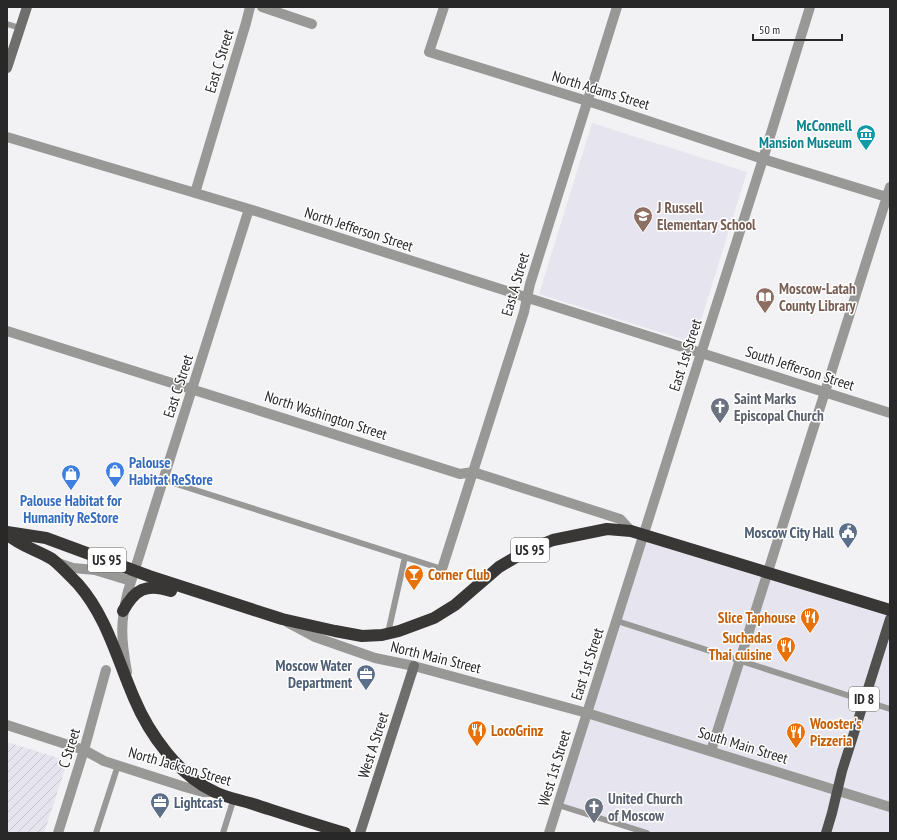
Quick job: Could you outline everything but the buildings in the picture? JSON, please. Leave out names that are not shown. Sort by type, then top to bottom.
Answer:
[{"type":"highway","name":"North Main Street","points":[[7,533],[46,538],[133,576],[205,595],[282,619],[362,636],[399,631],[434,618],[455,605],[499,566],[526,551],[553,540],[607,529],[631,531]]},
{"type":"highway","name":"US 95","points":[[631,531],[890,610]]},
{"type":"highway","name":"North Main Street","points":[[7,533],[15,541],[52,560],[77,583],[92,604],[113,644],[134,698],[152,732],[174,762],[193,779],[215,792]]},
{"type":"highway","points":[[123,611],[130,598],[137,592],[148,588],[158,587],[187,596],[205,595]]},
{"type":"highway","name":"North Jackson Street","points":[[215,792],[345,833]]},
{"type":"main road","name":"ID 8","points":[[826,833],[842,771],[890,619]]},
{"type":"street","points":[[7,68],[27,7]]},
{"type":"street","name":"East C Street","points":[[195,193],[250,7]]},
{"type":"street","points":[[262,7],[312,24]]},
{"type":"street","name":"North Adams Street","points":[[444,7],[429,52],[587,101],[763,159],[889,194]]},
{"type":"street","name":"East A Street","points":[[442,569],[524,312],[526,297],[617,7]]},
{"type":"street","name":"East 1st Street","points":[[587,713],[810,7]]},
{"type":"street","name":"North Jefferson Street","points":[[7,137],[249,209],[701,352]]},
{"type":"street","points":[[711,751],[889,194]]},
{"type":"street","name":"East C Street","points":[[131,689],[122,632],[123,611],[249,209]]},
{"type":"street","name":"North Washington Street","points":[[7,331],[460,474],[473,472],[620,519],[631,531]]},
{"type":"street","name":"South Jefferson Street","points":[[701,352],[890,413]]},
{"type":"street","name":"North Main Street","points":[[52,560],[73,568],[133,576]]},
{"type":"street","name":"North Main Street","points":[[282,619],[315,637],[375,658],[414,666],[587,713]]},
{"type":"street","name":"West A Street","points":[[360,833],[414,666]]},
{"type":"street","name":"C Street","points":[[58,833],[84,750],[106,670]]},
{"type":"street","name":"South Main Street","points":[[587,713],[890,807]]},
{"type":"street","name":"West 1st Street","points":[[549,833],[587,713]]},
{"type":"street","name":"North Jackson Street","points":[[7,725],[84,750],[104,761],[185,787],[203,792],[215,792]]},
{"type":"lane","points":[[7,24],[20,28]]},
{"type":"lane","points":[[164,480],[442,569]]},
{"type":"lane","points":[[388,633],[405,557]]},
{"type":"lane","points":[[616,621],[890,709]]},
{"type":"lane","points":[[96,833],[118,765]]},
{"type":"lane","points":[[223,833],[234,798]]},
{"type":"lane","points":[[558,805],[647,833]]},
{"type":"shaded area","name":"J Russell Elementary School","points":[[592,123],[747,172],[694,343],[539,294]]},
{"type":"shaded area","points":[[646,535],[890,610],[890,833],[650,833],[558,803]]},
{"type":"shaded area","points":[[7,742],[58,758],[66,766],[44,833],[7,833]]},
{"type":"place","name":"McConnell Mansion Museum","points":[[866,151]]},
{"type":"place","name":"J Russell Elementary School","points":[[643,233]]},
{"type":"place","name":"Moscow-Latah County Library","points":[[765,314]]},
{"type":"place","name":"Saint Marks Episcopal Church","points":[[720,424]]},
{"type":"place","name":"Palouse Habitat ReStore","points":[[115,488]]},
{"type":"place","name":"Palouse Habitat for Humanity ReStore","points":[[71,491]]},
{"type":"place","name":"Moscow City Hall","points":[[848,549]]},
{"type":"place","name":"Corner Club","points":[[414,591]]},
{"type":"place","name":"Slice Taphouse","points":[[810,634]]},
{"type":"place","name":"Suchadas Thai cuisine","points":[[786,663]]},
{"type":"place","name":"Moscow Water Department","points":[[366,691]]},
{"type":"place","name":"LocoGrinz","points":[[477,747]]},
{"type":"place","name":"Wooster's Pizzeria","points":[[796,749]]},
{"type":"place","name":"Lightcast","points":[[160,819]]},
{"type":"place","name":"United Church of Moscow","points":[[594,824]]}]
